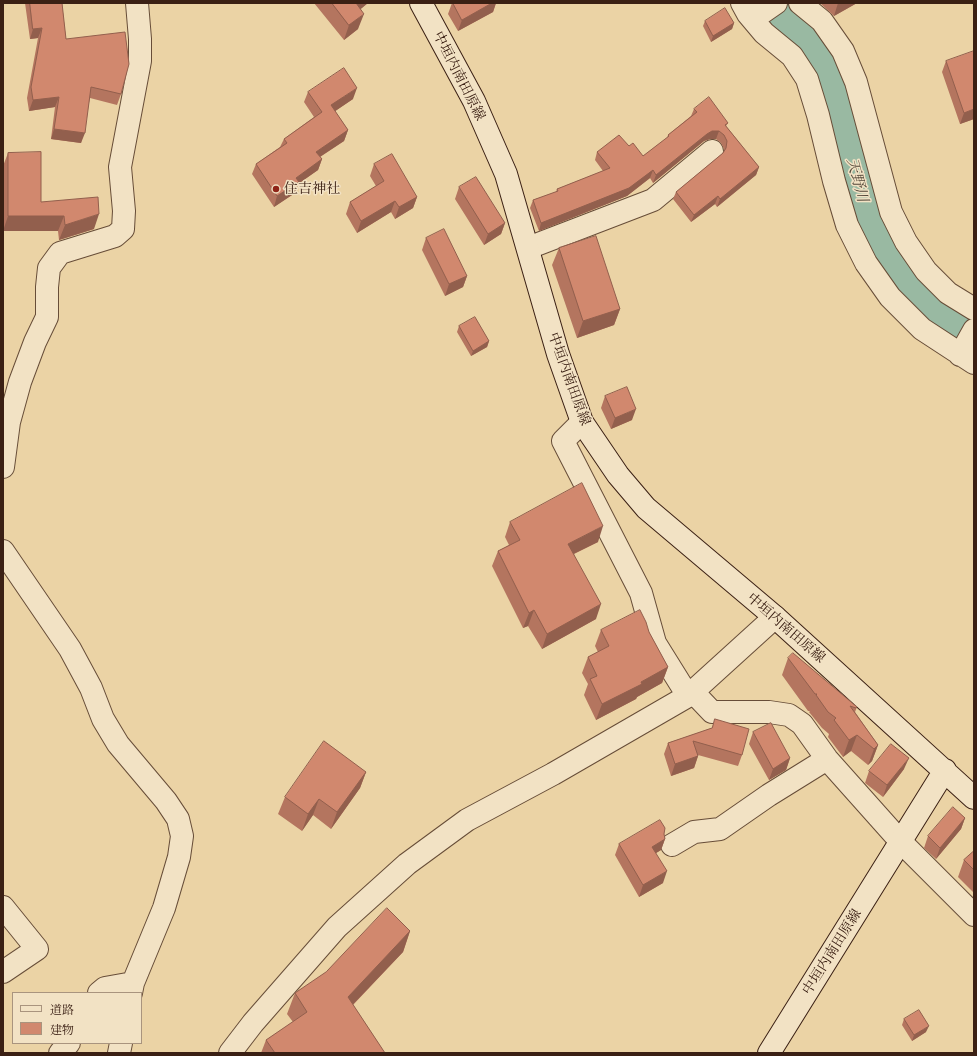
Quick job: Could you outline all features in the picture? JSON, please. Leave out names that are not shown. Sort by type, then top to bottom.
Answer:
[{"type":"street","points":[[3,467],[9,422],[20,382],[35,342],[47,318],[46,287],[49,268],[60,253],[115,236],[123,229],[124,211],[120,167],[140,61],[137,3]]},
{"type":"street","name":"中垣内南田原線","points":[[421,3],[474,102],[502,166],[528,248],[558,354],[582,422],[618,475],[646,508],[775,616],[974,798]]},
{"type":"street","points":[[776,3],[747,11],[764,33],[792,56],[807,79],[847,225],[866,263],[890,297],[922,329],[967,359],[974,330]]},
{"type":"street","points":[[800,3],[822,21],[843,51],[856,82],[891,212],[906,242],[926,271],[948,293],[974,309]]},
{"type":"street","points":[[528,248],[654,200],[712,151]]},
{"type":"street","points":[[582,422],[563,441],[641,593],[655,643],[690,694],[712,712],[769,712],[789,715],[802,724],[827,759],[901,842],[974,916]]},
{"type":"street","points":[[3,551],[70,649],[91,688],[103,719],[118,744],[166,801],[178,819],[182,836],[179,857],[164,908],[132,988],[105,988],[100,992]]},
{"type":"street","points":[[230,1053],[253,1023],[337,927],[407,864],[467,820],[553,774],[690,694],[775,616]]},
{"type":"street","points":[[672,845],[694,832],[720,829],[769,795],[827,759]]},
{"type":"street","name":"中垣内南田原線","points":[[769,1053],[945,770]]},
{"type":"street","points":[[3,907],[38,949],[3,972]]},
{"type":"street","points":[[60,1053],[68,1044]]},
{"type":"building","points":[[30,3],[62,3],[66,39],[125,32],[129,64],[121,94],[91,87],[85,133],[54,129],[59,97],[33,100],[31,87],[42,28],[33,29]]},
{"type":"building","points":[[332,3],[356,3],[364,14],[349,25]]},
{"type":"building","points":[[453,3],[492,3],[462,20]]},
{"type":"building","points":[[725,8],[734,23],[713,36],[705,21]]},
{"type":"building","points":[[974,51],[974,109],[964,113],[946,61]]},
{"type":"building","points":[[344,68],[357,88],[331,105],[348,130],[316,152],[322,159],[296,178],[299,182],[277,196],[256,164],[287,143],[284,139],[322,112],[308,92]]},
{"type":"building","points":[[709,97],[728,123],[725,125],[759,167],[720,199],[718,196],[694,215],[676,192],[723,153],[726,148],[727,141],[724,135],[719,131],[712,131],[656,175],[653,170],[629,188],[541,223],[533,200],[558,191],[557,189],[610,168],[597,152],[619,135],[629,146],[633,143],[643,156],[697,112],[694,109]]},
{"type":"building","points":[[41,152],[41,202],[98,197],[99,214],[65,225],[64,216],[8,216],[8,153]]},
{"type":"building","points":[[392,154],[417,197],[399,207],[395,201],[361,221],[350,202],[384,181],[374,164]]},
{"type":"building","points":[[476,177],[505,223],[488,234],[459,187]]},
{"type":"building","points":[[444,229],[467,276],[449,284],[426,238]]},
{"type":"building","points":[[596,236],[620,309],[583,321],[559,248]]},
{"type":"building","points":[[475,317],[489,341],[473,351],[459,326]]},
{"type":"building","points":[[627,387],[636,409],[615,418],[605,396]]},
{"type":"building","points":[[582,483],[603,526],[568,544],[601,604],[547,634],[534,610],[529,613],[498,551],[520,540],[510,522]]},
{"type":"building","points":[[640,610],[649,632],[668,667],[641,682],[642,684],[602,704],[590,679],[597,676],[588,657],[609,646],[601,630]]},
{"type":"building","points":[[793,653],[857,707],[850,706],[878,745],[874,749],[857,735],[849,740],[834,720],[836,718],[828,712],[816,695],[817,694],[815,694],[788,658]]},
{"type":"building","points":[[715,719],[749,729],[742,755],[693,741],[698,756],[675,764],[668,743],[712,728]]},
{"type":"building","points":[[771,723],[790,758],[773,769],[753,732]]},
{"type":"building","points":[[324,741],[366,772],[337,812],[319,799],[308,814],[285,797]]},
{"type":"building","points":[[891,744],[909,758],[887,785],[869,771]]},
{"type":"building","points":[[953,807],[965,818],[940,848],[928,836]]},
{"type":"building","points":[[660,820],[665,828],[665,839],[652,847],[667,871],[643,885],[619,844]]},
{"type":"building","points":[[974,851],[974,870],[964,860]]},
{"type":"building","points":[[387,908],[410,931],[348,997],[385,1053],[275,1053],[266,1040],[307,1012],[295,993],[326,972]]},
{"type":"building","points":[[919,1010],[929,1026],[914,1035],[904,1019]]},
{"type":"waterway","name":"天野川","points":[[770,3],[783,19],[814,47],[834,84],[847,131],[860,196],[879,244],[907,288],[951,324],[974,336]]},
{"type":"place","name":"住吉神社","points":[[276,189]]}]
